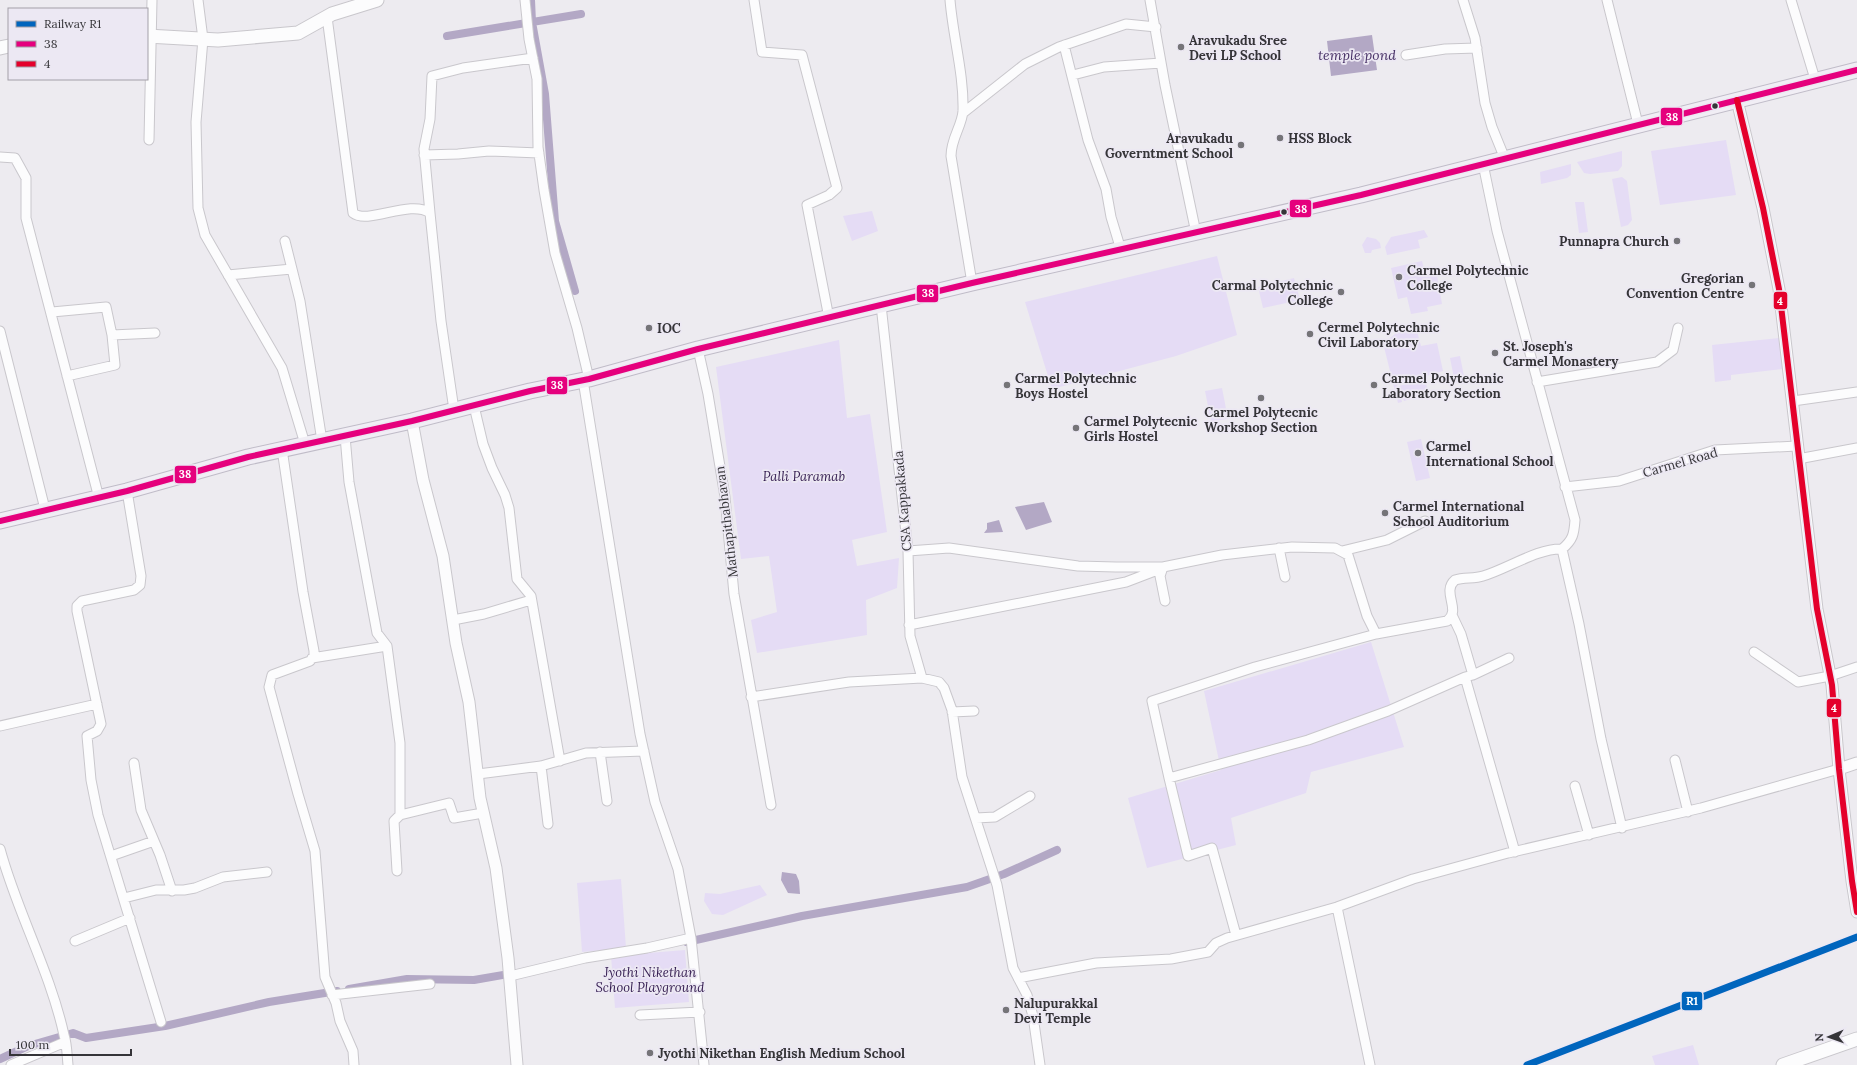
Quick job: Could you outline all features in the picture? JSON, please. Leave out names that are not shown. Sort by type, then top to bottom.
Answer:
[{"type":"highway","points":[[0,521],[45,509],[127,491],[248,457],[412,421],[530,391],[586,379],[698,349],[972,283],[1361,195],[1571,143],[1638,124],[1815,79],[1857,70]]},
{"type":"main road","points":[[149,36],[218,40],[298,33],[327,17],[357,5],[376,0]]},
{"type":"main road","points":[[1787,1064],[1857,1039]]},
{"type":"street","points":[[149,140],[149,36],[152,0]]},
{"type":"street","points":[[198,0],[202,39],[196,122],[198,208],[205,235],[282,368],[305,444]]},
{"type":"street","points":[[525,0],[532,58],[537,79],[539,153],[555,252],[577,328],[586,379],[613,570],[644,751],[655,802],[678,870],[691,941],[700,1012],[704,1065]]},
{"type":"street","points":[[754,0],[762,52],[802,55],[837,188],[829,195],[807,205],[829,318]]},
{"type":"street","points":[[950,0],[952,22],[962,82],[963,113],[952,141],[951,156],[972,283]]},
{"type":"street","points":[[1150,0],[1196,233]]},
{"type":"street","points":[[1463,0],[1477,48],[1485,103],[1504,159]]},
{"type":"street","points":[[1608,0],[1638,124]]},
{"type":"street","points":[[1791,0],[1815,79]]},
{"type":"street","points":[[327,17],[353,213],[361,217],[404,210],[424,209],[430,213]]},
{"type":"street","points":[[963,113],[1025,64],[1064,45],[1126,24],[1156,27]]},
{"type":"street","points":[[1064,45],[1073,75],[1088,140],[1106,190],[1111,217],[1121,250]]},
{"type":"street","points":[[1406,55],[1445,49],[1477,48]]},
{"type":"street","points":[[454,410],[440,314],[424,155],[430,119],[432,76],[463,68],[532,58]]},
{"type":"street","points":[[1073,75],[1104,67],[1162,63]]},
{"type":"street","points":[[1737,100],[1763,208],[1779,289],[1817,609],[1830,676],[1839,769],[1857,912]]},
{"type":"street","points":[[424,155],[489,151],[539,153]]},
{"type":"street","points":[[0,157],[16,158],[26,178],[26,218],[52,312],[99,498]]},
{"type":"street","points":[[1483,164],[1497,231],[1574,520],[1574,534],[1572,541],[1562,549],[1556,548],[1481,577],[1455,580],[1450,586],[1449,594],[1452,606],[1452,615],[1461,634],[1469,676],[1515,852]]},
{"type":"street","points":[[285,241],[300,301],[322,440]]},
{"type":"street","points":[[228,275],[292,269]]},
{"type":"street","name":"CSA Kappakkada","points":[[881,305],[908,550],[910,636],[922,678]]},
{"type":"street","points":[[52,312],[106,308],[112,335],[115,365],[67,376]]},
{"type":"street","points":[[1537,382],[1657,362],[1672,350],[1678,328]]},
{"type":"street","points":[[0,331],[45,509]]},
{"type":"street","points":[[112,335],[155,333]]},
{"type":"street","name":"Mathapithabhavan","points":[[698,349],[708,394],[725,497],[734,594],[771,805]]},
{"type":"street","points":[[1793,401],[1857,392]]},
{"type":"street","points":[[474,406],[483,444],[509,508],[517,580],[531,596],[532,600],[560,761]]},
{"type":"street","points":[[412,421],[423,480],[444,556],[453,620],[469,702],[483,813],[496,868],[509,974],[517,1065]]},
{"type":"street","points":[[344,436],[348,482],[377,634],[387,646],[400,743],[400,815]]},
{"type":"street","name":"Carmel Road","points":[[1565,487],[1619,481],[1715,450],[1797,446]]},
{"type":"street","points":[[1798,459],[1857,448]]},
{"type":"street","points":[[282,449],[303,592],[313,637],[314,651],[312,658]]},
{"type":"street","points":[[127,491],[141,576],[140,585],[134,590],[82,601],[77,606],[101,724],[100,729],[87,736],[94,794],[160,1019]]},
{"type":"street","points":[[1342,551],[1387,540],[1425,521]]},
{"type":"street","points":[[909,625],[1126,582],[1163,567],[1222,555],[1279,548],[1324,547],[1335,548],[1348,555],[1367,616],[1376,634]]},
{"type":"street","points":[[908,550],[949,548],[1078,566],[1163,567]]},
{"type":"street","points":[[1279,548],[1285,577]]},
{"type":"street","points":[[1562,549],[1579,624],[1601,739],[1622,828]]},
{"type":"street","points":[[1163,567],[1160,576],[1165,601]]},
{"type":"street","points":[[453,620],[484,614],[532,600]]},
{"type":"street","points":[[1236,935],[1212,848],[1188,856],[1152,701],[1255,667],[1376,634],[1447,621],[1452,615]]},
{"type":"street","points":[[354,1065],[353,1051],[340,1021],[325,977],[322,957],[322,934],[315,851],[269,687],[272,676],[277,672],[303,664],[312,658],[387,646]]},
{"type":"street","points":[[1754,652],[1798,682],[1830,676],[1857,667]]},
{"type":"street","points":[[1169,778],[1308,740],[1388,711],[1509,658]]},
{"type":"street","points":[[751,696],[849,682],[922,678],[939,682],[944,688],[952,712],[962,777],[997,885],[1013,968],[1027,995],[1033,1016],[1040,1065]]},
{"type":"street","points":[[0,726],[97,704]]},
{"type":"street","points":[[952,712],[974,711]]},
{"type":"street","points":[[478,774],[541,766],[586,753],[644,751]]},
{"type":"street","points":[[600,752],[607,801]]},
{"type":"street","points":[[1675,760],[1688,812]]},
{"type":"street","points":[[134,763],[141,810],[172,891]]},
{"type":"street","points":[[1018,978],[1096,963],[1171,959],[1208,952],[1216,943],[1236,935],[1337,907],[1412,880],[1515,852],[1688,812],[1857,763]]},
{"type":"street","points":[[541,766],[548,824]]},
{"type":"street","points":[[1575,786],[1589,835]]},
{"type":"street","points":[[976,818],[995,817],[1030,796]]},
{"type":"street","points":[[397,871],[394,822],[400,815],[449,803],[454,818],[483,813]]},
{"type":"street","points":[[111,856],[154,841]]},
{"type":"street","points":[[0,849],[8,879],[51,990],[64,1034],[63,1045],[68,1065]]},
{"type":"street","points":[[124,898],[156,890],[172,891],[195,888],[223,877],[267,872]]},
{"type":"street","points":[[1337,907],[1370,1065]]},
{"type":"street","points":[[75,941],[130,918]]},
{"type":"street","points":[[509,974],[585,958],[691,941]]},
{"type":"street","points":[[330,991],[430,984]]},
{"type":"street","points":[[640,1015],[700,1012]]},
{"type":"street","points":[[11,1065],[63,1045]]},
{"type":"green space","points":[[1726,140],[1736,195],[1660,205],[1651,151]]},
{"type":"green space","points":[[1622,151],[1622,166],[1618,171],[1590,174],[1584,173],[1577,162]]},
{"type":"green space","points":[[1571,164],[1571,175],[1567,178],[1541,184],[1540,172]]},
{"type":"green space","points":[[1622,177],[1627,181],[1632,220],[1628,225],[1621,227],[1612,179]]},
{"type":"green space","points":[[1575,202],[1584,202],[1588,232],[1579,233]]},
{"type":"green space","points":[[872,211],[878,231],[852,241],[843,216]]},
{"type":"green space","points":[[1424,230],[1428,237],[1418,240],[1420,248],[1387,255],[1385,247],[1391,237]]},
{"type":"green space","points":[[1367,237],[1376,239],[1380,243],[1381,248],[1372,250],[1371,253],[1365,253],[1362,245]]},
{"type":"green space","points":[[1217,256],[1237,335],[1176,356],[1052,389],[1025,302]]},
{"type":"green space","points":[[1422,261],[1426,277],[1437,275],[1442,304],[1427,307],[1428,311],[1411,314],[1407,297],[1398,299],[1391,268]]},
{"type":"green space","points":[[1294,278],[1300,300],[1263,308],[1258,287]]},
{"type":"green space","points":[[1414,320],[1421,346],[1437,343],[1443,371],[1397,385],[1402,402],[1398,403],[1383,343]]},
{"type":"green space","points":[[1779,338],[1783,369],[1731,375],[1731,380],[1715,382],[1712,345]]},
{"type":"green space","name":"Palli Paramab","points":[[839,340],[847,418],[870,414],[887,532],[852,540],[857,566],[899,558],[897,588],[866,600],[867,635],[757,653],[751,620],[777,612],[769,556],[741,559],[716,367]]},
{"type":"green space","points":[[1460,356],[1465,381],[1455,383],[1450,358]]},
{"type":"green space","points":[[1424,378],[1429,393],[1404,401],[1399,386]]},
{"type":"green space","points":[[1222,388],[1228,419],[1211,421],[1205,391]]},
{"type":"green space","points":[[1421,439],[1430,478],[1416,481],[1407,442]]},
{"type":"green space","points":[[1371,642],[1404,747],[1311,772],[1306,793],[1231,818],[1236,845],[1147,868],[1128,798],[1221,770],[1204,691]]},
{"type":"green space","name":"Jyothi Nikethan School Playground","points":[[621,879],[626,948],[582,952],[577,883]]},
{"type":"green space","points":[[760,885],[767,895],[723,915],[712,914],[704,901],[705,893],[720,894]]},
{"type":"green space","name":"Jyothi Nikethan School Playground","points":[[685,950],[689,1002],[615,1008],[611,956]]},
{"type":"green space","points":[[1693,1045],[1699,1065],[1655,1065],[1652,1056]]},
{"type":"water","name":"temple pond","points":[[1372,35],[1377,70],[1331,76],[1327,41]]},
{"type":"water","points":[[1044,502],[1052,522],[1026,530],[1015,507]]},
{"type":"water","points":[[999,520],[1003,532],[984,533],[987,529],[987,523]]},
{"type":"water","points":[[782,872],[796,874],[799,881],[800,894],[788,893],[781,880]]},
{"type":"waterway","points":[[531,0],[532,22],[545,94],[555,221],[575,291]]},
{"type":"waterway","points":[[447,36],[581,14]]},
{"type":"waterway","points":[[687,942],[802,916],[967,887],[1004,874],[1057,850]]},
{"type":"waterway","points":[[349,989],[407,979],[474,980],[514,973]]},
{"type":"waterway","points":[[0,1059],[28,1046],[73,1033],[86,1038],[165,1026],[269,1002],[337,991]]},
{"type":"rail line","name":"R1","points":[[1527,1065],[1857,937]]},
{"type":"transit line","name":"38","points":[[0,521],[127,491],[248,457],[412,421],[530,391],[589,379],[698,349],[972,283],[1361,195],[1857,70]]},
{"type":"transit line","name":"4","points":[[1737,100],[1763,208],[1779,289],[1817,609],[1832,685],[1839,769],[1857,912]]},
{"type":"place","name":"Aravukadu Sree Devi LP School","points":[[1181,47]]},
{"type":"place","name":"HSS Block","points":[[1280,138]]},
{"type":"place","name":"Aravukadu Governtment School","points":[[1241,145]]},
{"type":"place","name":"Punnapra Church","points":[[1677,241]]},
{"type":"place","name":"Carmel Polytechnic College","points":[[1399,277]]},
{"type":"place","name":"Gregorian Convention Centre","points":[[1752,285]]},
{"type":"place","name":"Carmal Polytechnic College","points":[[1341,292]]},
{"type":"place","name":"IOC","points":[[649,328]]},
{"type":"place","name":"Cermel Polytechnic Civil Laboratory","points":[[1310,334]]},
{"type":"place","name":"St. Joseph's Carmel Monastery","points":[[1495,353]]},
{"type":"place","name":"Carmel Polytechnic Boys Hostel","points":[[1007,385]]},
{"type":"place","name":"Carmel Polytechnic Laboratory Section","points":[[1374,385]]},
{"type":"place","name":"Carmel Polytecnic Workshop Section","points":[[1261,398]]},
{"type":"place","name":"Carmel Polytecnic Girls Hostel","points":[[1076,428]]},
{"type":"place","name":"Carmel International School","points":[[1418,453]]},
{"type":"place","name":"Carmel International School Auditorium","points":[[1385,513]]},
{"type":"place","name":"Nalupurakkal Devi Temple","points":[[1006,1010]]},
{"type":"place","name":"Jyothi Nikethan English Medium School","points":[[650,1053]]}]
